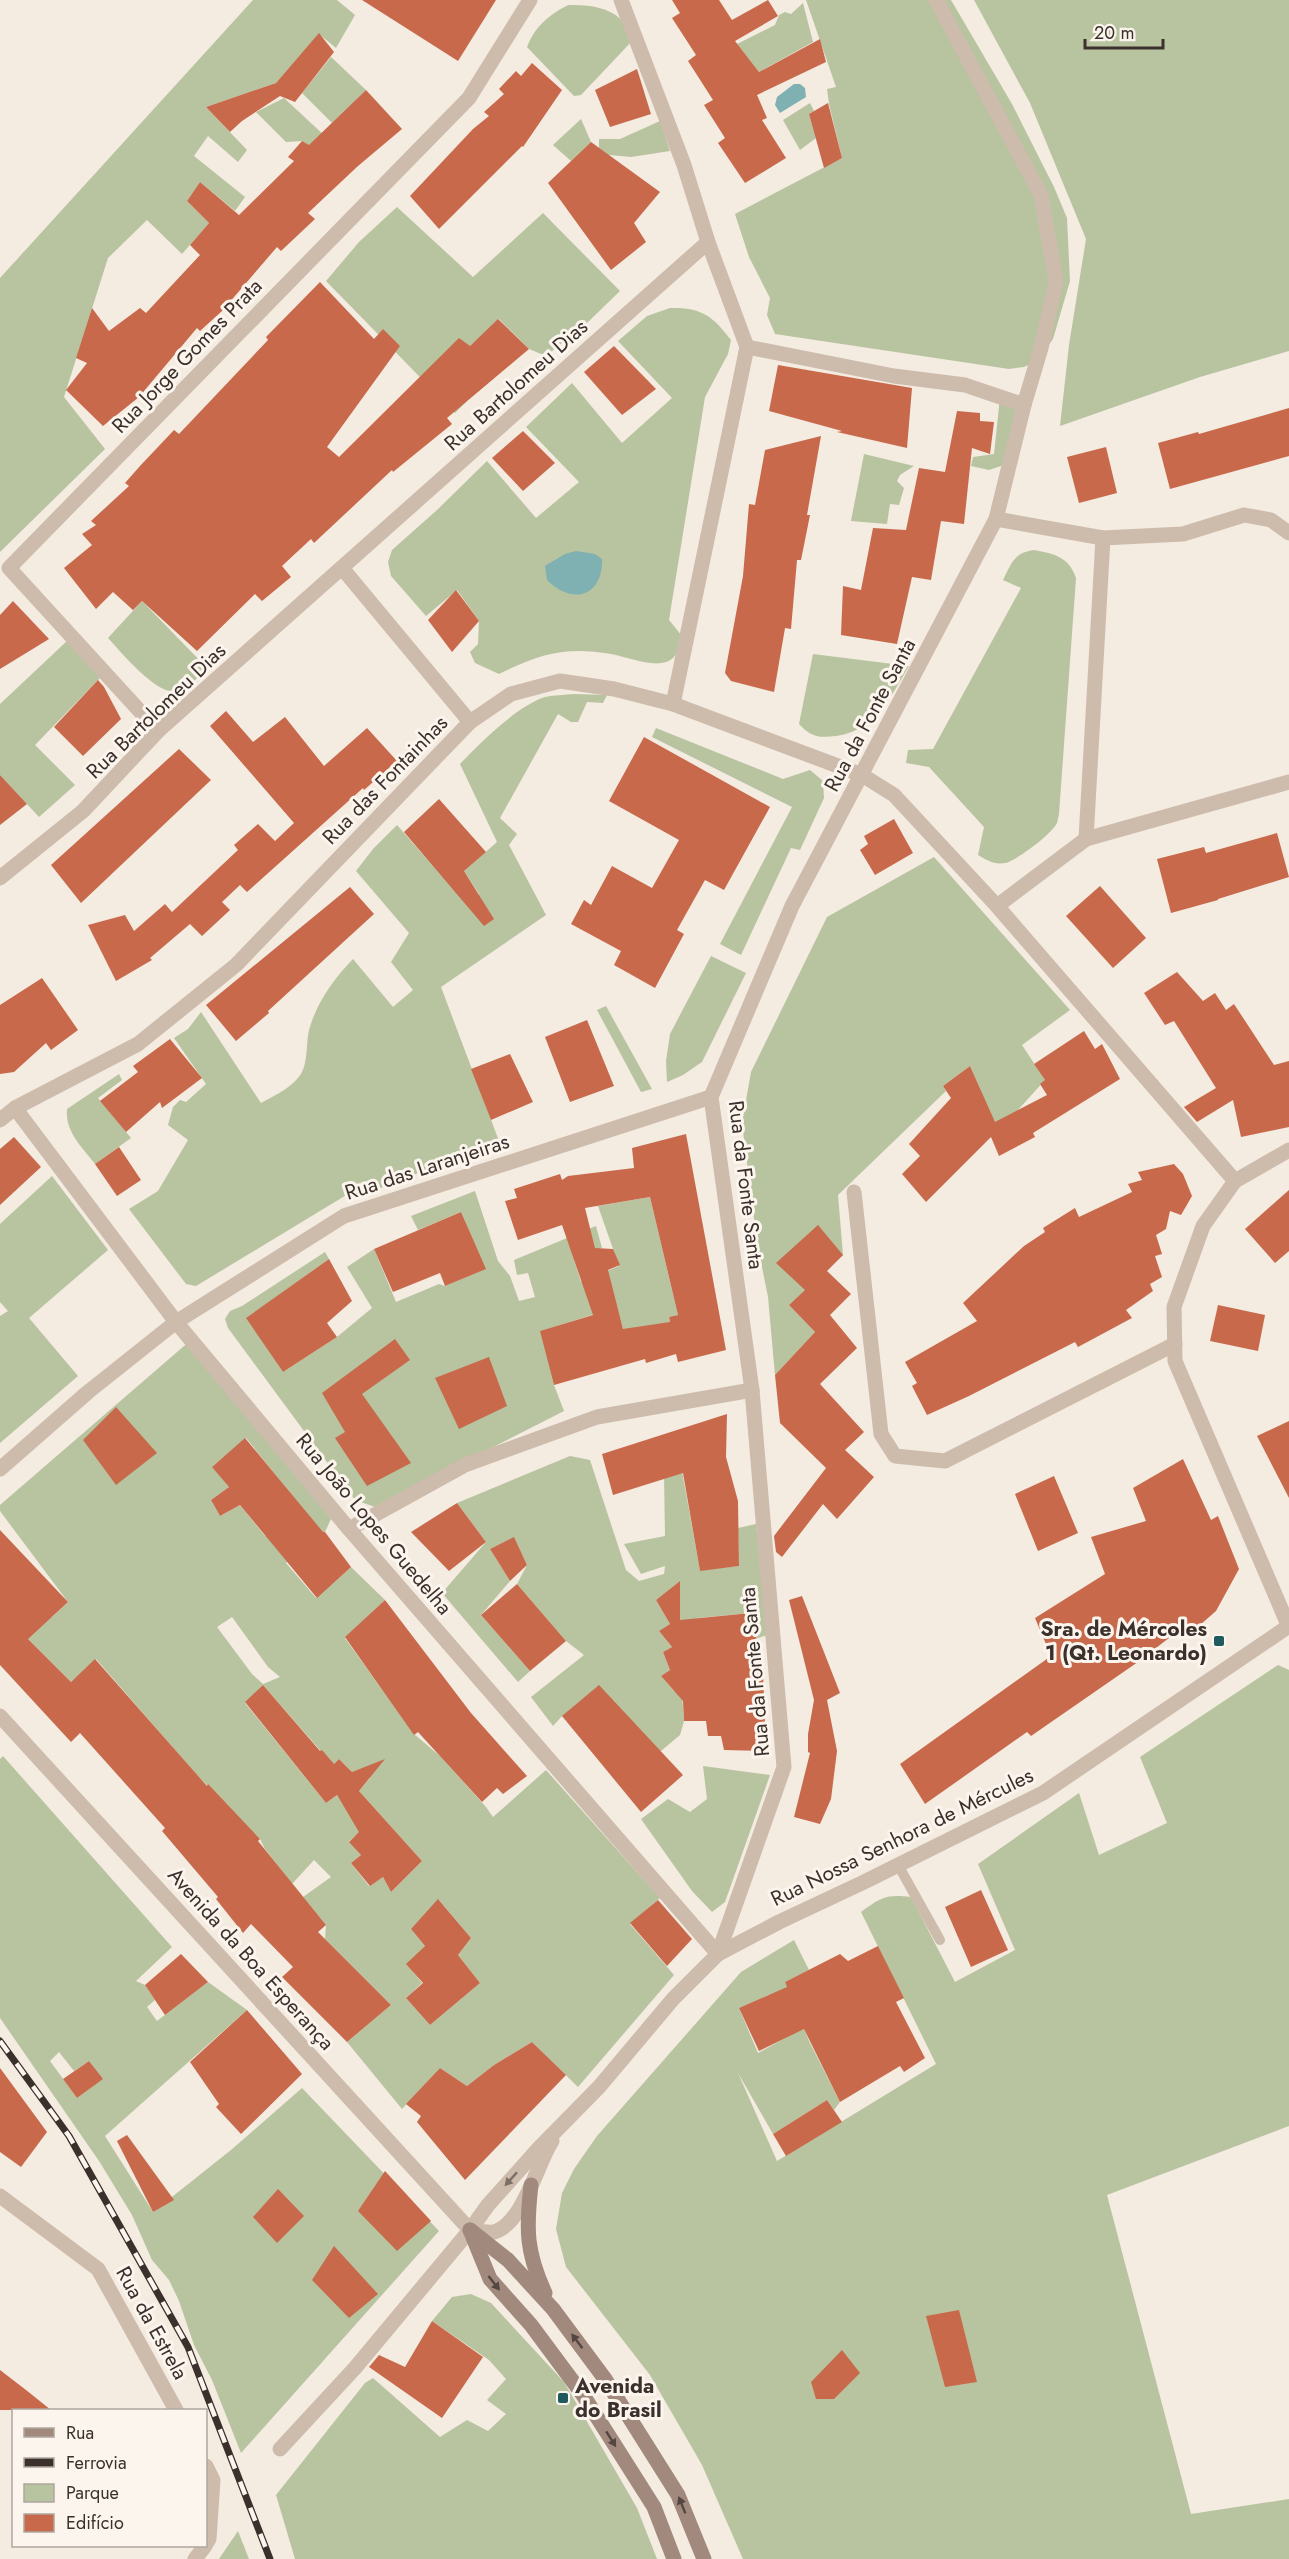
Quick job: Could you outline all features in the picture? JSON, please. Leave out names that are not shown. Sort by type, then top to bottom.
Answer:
[{"type":"main road","points":[[531,2185],[526,2231],[536,2274],[553,2309]]},
{"type":"main road","points":[[470,2230],[508,2260],[553,2309],[605,2379],[678,2494],[704,2559]]},
{"type":"main road","points":[[470,2230],[490,2279],[531,2325],[583,2395],[654,2507],[674,2559]]},
{"type":"street","name":"Rua Jorge Gomes Prata","points":[[158,731],[9,568],[469,98],[530,0]]},
{"type":"street","points":[[621,0],[684,165],[708,242],[747,347],[673,704]]},
{"type":"street","name":"Rua da Fonte Santa","points":[[718,1954],[784,1767],[752,1390],[711,1097],[792,906],[996,519],[1056,282],[1041,195],[936,0]]},
{"type":"street","name":"Rua Bartolomeu Dias","points":[[0,878],[83,811],[158,731],[708,242]]},
{"type":"street","points":[[747,347],[894,375],[965,385],[1024,405]]},
{"type":"street","points":[[996,519],[1103,538],[1183,534],[1244,515],[1271,520],[1289,533]]},
{"type":"street","points":[[1086,839],[1103,538]]},
{"type":"street","points":[[342,568],[470,722]]},
{"type":"street","name":"Rua das Fontainhas","points":[[0,1120],[15,1108],[138,1044],[236,965],[470,722],[511,694],[560,681],[614,689],[673,704],[862,775],[894,795],[997,906],[1235,1181]]},
{"type":"street","points":[[997,906],[1086,839],[1289,782]]},
{"type":"street","name":"Rua das Laranjeiras","points":[[0,1469],[88,1392],[176,1322],[344,1216],[711,1097]]},
{"type":"street","name":"Rua João Lopes Guedelha","points":[[15,1108],[176,1322],[349,1529],[718,1954]]},
{"type":"street","points":[[1289,1150],[1235,1181],[1203,1226],[1174,1307],[1175,1361],[1289,1626]]},
{"type":"street","points":[[854,1192],[881,1434],[895,1456],[945,1461],[1175,1344]]},
{"type":"street","points":[[349,1529],[465,1465],[597,1417],[752,1390]]},
{"type":"street","name":"Rua Nossa Senhora de Mércules","points":[[280,2449],[356,2368],[488,2205],[599,2087],[674,2000],[718,1954],[1043,1793],[1289,1626]]},
{"type":"street","name":"Avenida da Boa Esperança","points":[[0,1716],[470,2230]]},
{"type":"street","name":"Rua Nossa Senhora de Mércules","points":[[470,2230],[494,2232],[510,2222],[519,2209],[549,2146],[566,2121]]},
{"type":"street","name":"Rua da Estrela","points":[[0,2196],[98,2269],[175,2409]]},
{"type":"street","points":[[207,2468],[213,2480],[207,2542]]},
{"type":"lane","points":[[898,1865],[940,1940]]},
{"type":"green space","points":[[253,0],[337,0],[355,15],[336,48],[319,34],[276,83],[206,107],[247,150],[238,162],[208,136],[194,156],[245,197],[235,211],[200,182],[187,201],[209,223],[182,254],[147,220],[108,258],[64,397],[105,449],[0,552],[0,278]]},
{"type":"green space","points":[[806,0],[951,0],[1012,104],[1067,218],[1070,281],[1053,339],[1037,361],[1024,367],[1009,369],[775,334],[767,315],[770,298],[749,257],[735,214],[842,158],[827,89],[836,87]]},
{"type":"green space","points":[[974,0],[1289,0],[1289,351],[1200,377],[1060,426],[1069,345],[1086,239],[1030,103]]},
{"type":"green space","points":[[803,3],[813,42],[759,72],[737,44],[775,25],[779,15],[785,12],[791,14]]},
{"type":"green space","points":[[568,5],[599,8],[616,15],[623,21],[633,40],[581,95],[574,96],[527,47],[543,22]]},
{"type":"green space","points":[[331,57],[366,90],[332,123],[302,93]]},
{"type":"green space","points":[[284,98],[326,137],[313,148],[302,141],[286,142],[256,112]]},
{"type":"green space","points":[[810,103],[814,111],[809,114],[816,138],[800,150],[783,120]]},
{"type":"green space","points":[[581,119],[591,142],[571,161],[553,145]]},
{"type":"green space","points":[[660,121],[670,151],[631,157],[599,154],[599,139],[620,139]]},
{"type":"green space","points":[[397,207],[473,277],[543,213],[620,291],[589,321],[546,356],[529,349],[499,319],[470,346],[432,366],[466,402],[455,413],[326,281],[359,242]]},
{"type":"green space","points":[[670,308],[698,311],[712,319],[731,340],[728,354],[705,397],[669,620],[682,636],[678,651],[670,660],[660,663],[595,652],[566,652],[527,661],[499,674],[475,663],[470,652],[478,644],[479,621],[457,590],[426,616],[391,576],[388,562],[392,550],[487,461],[536,518],[579,482],[526,427],[572,383],[622,443],[672,398],[618,341],[647,316]]},
{"type":"green space","points":[[1000,397],[1024,405],[1010,463],[989,470],[971,466],[973,457],[994,454]]},
{"type":"green space","points":[[864,454],[914,466],[900,475],[897,481],[904,488],[899,505],[890,504],[887,524],[851,521]]},
{"type":"green space","points":[[1034,550],[1048,553],[1065,561],[1076,578],[1059,814],[1054,828],[1041,840],[1010,861],[998,863],[978,855],[984,827],[929,767],[906,763],[908,750],[933,749],[1021,588],[1003,580],[1009,568],[1014,559],[1022,553]]},
{"type":"green space","points":[[142,601],[207,668],[182,689],[169,691],[150,681],[108,638]]},
{"type":"green space","points":[[67,641],[100,678],[35,745],[75,785],[39,817],[0,775],[0,704]]},
{"type":"green space","points":[[813,654],[909,666],[888,700],[871,720],[850,733],[820,737],[807,732],[799,724]]},
{"type":"green space","points":[[574,694],[607,695],[603,703],[587,702],[578,722],[571,722],[558,714],[500,818],[517,834],[509,845],[546,915],[441,987],[499,1141],[358,1197],[348,1194],[196,1286],[186,1284],[129,1209],[158,1191],[188,1140],[168,1125],[173,1107],[180,1100],[186,1102],[206,1084],[174,1038],[188,1029],[201,1012],[261,1103],[278,1094],[299,1077],[305,1062],[309,1030],[316,1010],[332,983],[353,959],[393,1007],[413,990],[391,962],[409,933],[356,871],[373,849],[397,825],[468,906],[479,894],[464,871],[497,842],[460,764],[500,726],[523,708],[545,697]]},
{"type":"green space","points":[[656,728],[783,779],[810,770],[823,781],[824,798],[800,850],[791,848],[741,955],[720,944],[792,807],[652,737]]},
{"type":"green space","points":[[934,857],[1070,1010],[1022,1045],[1045,1080],[1017,1111],[987,1127],[963,1114],[982,1093],[970,1066],[943,1086],[946,1091],[838,1195],[843,1255],[789,1305],[815,1332],[775,1375],[768,1297],[757,1242],[742,1123],[751,1072],[827,917]]},
{"type":"green space","points":[[711,956],[746,973],[702,1062],[683,1075],[667,1082],[666,1061],[670,1034]]},
{"type":"green space","points":[[606,1006],[652,1089],[641,1092],[597,1010]]},
{"type":"green space","points":[[119,1074],[122,1080],[98,1098],[131,1138],[95,1164],[72,1132],[67,1109]]},
{"type":"green space","points":[[52,1176],[108,1250],[29,1318],[78,1376],[0,1443],[0,1316],[8,1311],[0,1302],[0,1224]]},
{"type":"green space","points":[[475,1191],[498,1261],[510,1276],[519,1301],[535,1297],[528,1273],[517,1275],[514,1260],[596,1226],[602,1248],[574,1260],[581,1282],[619,1266],[598,1206],[650,1197],[678,1315],[669,1317],[671,1327],[628,1347],[617,1307],[541,1331],[554,1385],[564,1411],[375,1507],[355,1500],[228,1328],[225,1319],[230,1311],[242,1306],[325,1252],[329,1259],[247,1318],[283,1372],[337,1337],[372,1308],[347,1267],[374,1249],[396,1302],[439,1284],[445,1286],[485,1269],[461,1212],[418,1230],[411,1216]]},
{"type":"green space","points":[[191,1340],[331,1519],[325,1532],[316,1535],[286,1563],[316,1598],[351,1567],[385,1600],[345,1638],[414,1734],[440,1756],[493,1817],[546,1770],[660,1898],[630,1924],[674,1975],[578,2087],[532,2042],[494,2065],[467,2086],[440,2068],[402,2109],[347,2042],[391,2005],[325,1939],[326,1925],[303,1897],[331,1877],[314,1860],[292,1884],[260,1839],[196,1774],[96,1659],[71,1682],[0,1611],[3,1563],[52,1617],[68,1602],[0,1511],[0,1505]],"holes":[[[246,1438],[305,1511],[265,1536],[240,1505],[220,1516],[211,1500],[229,1487],[213,1466]],[[232,1617],[268,1667],[280,1677],[263,1684],[252,1674],[217,1627]],[[263,1685],[333,1765],[339,1759],[352,1772],[363,1768],[370,1778],[359,1791],[422,1861],[391,1892],[383,1877],[369,1886],[351,1863],[361,1855],[349,1841],[360,1832],[337,1795],[326,1803],[245,1703]],[[439,1900],[471,1938],[458,1955],[480,1983],[430,2025],[406,1998],[422,1983],[407,1964],[425,1946],[411,1929]]]},
{"type":"green space","points":[[570,1456],[590,1460],[626,1570],[639,1581],[664,1574],[665,1566],[641,1574],[624,1544],[665,1536],[664,1474],[682,1471],[700,1570],[739,1566],[738,1528],[756,1524],[767,1635],[755,1639],[751,1613],[698,1618],[680,1630],[679,1582],[656,1600],[670,1624],[659,1631],[672,1647],[663,1652],[670,1670],[661,1676],[674,1691],[681,1680],[684,1721],[680,1735],[661,1751],[562,1716],[553,1726],[531,1697],[584,1655],[566,1641],[517,1584],[527,1565],[514,1538],[490,1549],[510,1581],[481,1615],[530,1671],[518,1682],[442,1593],[486,1542],[457,1503]]},
{"type":"green space","points":[[1278,1665],[1289,1670],[1289,2126],[1107,2195],[1191,2514],[1289,2499],[1289,2559],[743,2559],[702,2465],[650,2375],[566,2267],[556,2229],[562,2193],[574,2169],[597,2136],[741,1972],[794,1940],[809,1970],[785,1982],[809,2041],[840,2102],[834,2110],[827,2100],[773,2134],[738,2073],[777,2161],[936,2064],[861,1912],[884,1898],[911,1897],[955,1982],[1015,1950],[978,1864],[1079,1793],[1099,1855],[1167,1823],[1140,1757]],"holes":[[[769,1995],[789,2036],[758,2053],[739,2008]]]},
{"type":"green space","points":[[3,1756],[172,1947],[136,1981],[145,1985],[155,2000],[147,2007],[157,2021],[208,1982],[247,2010],[105,2136],[153,2212],[231,2150],[302,2088],[439,2231],[241,2453],[212,2380],[194,2345],[169,2280],[152,2260],[132,2215],[99,2161],[0,2018],[0,1759]],"holes":[[[59,2052],[74,2071],[89,2061],[102,2079],[77,2098],[50,2061]]]},
{"type":"green space","points":[[703,1766],[770,1775],[725,1902],[712,1912],[692,1891],[641,1819],[668,1799],[690,1812],[707,1799]]},
{"type":"green space","points":[[471,2294],[491,2303],[564,2382],[637,2508],[657,2559],[295,2559],[276,2495],[365,2383],[373,2378],[440,2437],[467,2420],[488,2431],[506,2414],[487,2400],[506,2379],[489,2360],[432,2321],[452,2297]]},
{"type":"green space","points":[[238,2531],[249,2559],[219,2559]]},
{"type":"water","points":[[794,84],[800,84],[805,88],[806,97],[780,113],[775,105],[777,97]]},
{"type":"water","points":[[576,551],[595,554],[602,559],[601,572],[592,589],[576,595],[557,588],[547,580],[545,566],[565,554]]},
{"type":"building","points":[[362,0],[496,0],[458,61]]},
{"type":"building","points":[[672,0],[719,0],[732,20],[768,0],[778,16],[735,41],[759,72],[820,39],[826,62],[757,95],[767,118],[762,120],[786,158],[745,183],[718,143],[725,138],[704,105],[713,100],[688,61],[696,55],[672,18],[680,13]]},
{"type":"building","points":[[319,33],[334,52],[295,102],[280,96],[242,121],[230,132],[206,107],[276,83]]},
{"type":"building","points":[[532,63],[562,90],[523,147],[439,229],[410,196],[473,129],[489,116],[484,112],[504,94],[499,89],[516,71],[521,76]]},
{"type":"building","points":[[637,69],[651,114],[610,127],[595,90]]},
{"type":"building","points":[[366,90],[402,129],[308,213],[315,219],[281,251],[277,247],[222,311],[200,331],[197,328],[139,397],[103,426],[66,390],[87,363],[76,358],[92,308],[109,331],[140,308],[146,313],[200,255],[190,245],[209,223],[187,201],[200,182],[239,215],[294,161],[288,157],[302,141],[309,145]]},
{"type":"building","points":[[828,103],[842,158],[824,168],[809,114]]},
{"type":"building","points":[[591,142],[660,192],[634,223],[646,242],[611,270],[548,183]]},
{"type":"building","points":[[320,282],[374,339],[383,329],[400,346],[327,447],[339,457],[459,338],[470,346],[498,319],[529,349],[447,418],[452,424],[393,472],[392,470],[314,543],[311,539],[282,566],[291,577],[262,601],[255,594],[197,651],[142,601],[133,610],[113,592],[96,609],[64,568],[92,545],[82,534],[96,525],[91,521],[129,486],[125,483],[174,430],[179,434],[268,340],[266,337]]},
{"type":"building","points":[[614,346],[656,389],[622,415],[584,372]]},
{"type":"building","points":[[778,365],[912,388],[907,448],[837,432],[842,431],[769,411]]},
{"type":"building","points":[[1289,408],[1289,456],[1170,489],[1158,443],[1198,432],[1199,434]]},
{"type":"building","points":[[957,411],[980,413],[980,421],[994,422],[990,454],[972,448],[964,524],[941,521],[931,580],[912,577],[897,644],[841,635],[843,586],[861,590],[873,528],[906,530],[919,468],[945,472]]},
{"type":"building","points":[[523,431],[555,463],[523,491],[492,458]]},
{"type":"building","points":[[821,436],[807,515],[810,515],[801,560],[797,560],[791,629],[785,628],[774,692],[731,681],[725,673],[743,576],[749,504],[755,505],[765,450]]},
{"type":"building","points":[[1106,447],[1117,493],[1079,503],[1067,457]]},
{"type":"building","points":[[456,590],[479,621],[452,652],[428,620]]},
{"type":"building","points":[[13,601],[49,639],[0,669],[0,615]]},
{"type":"building","points":[[98,680],[121,719],[83,756],[54,727]]},
{"type":"building","points":[[226,711],[253,742],[285,717],[324,766],[367,728],[397,761],[364,790],[363,788],[247,892],[240,885],[222,902],[230,910],[202,936],[190,924],[150,958],[152,960],[116,981],[88,925],[125,915],[134,931],[165,904],[172,912],[238,850],[234,845],[258,824],[275,841],[294,823],[210,726]]},
{"type":"building","points":[[644,737],[770,807],[724,890],[705,880],[677,930],[684,934],[655,988],[614,965],[621,951],[571,924],[584,900],[591,905],[612,866],[652,888],[679,840],[609,801]]},
{"type":"building","points":[[179,749],[211,780],[81,903],[51,865]]},
{"type":"building","points":[[0,775],[27,804],[0,825]]},
{"type":"building","points":[[439,799],[486,852],[464,871],[494,919],[484,926],[404,832]]},
{"type":"building","points":[[894,819],[913,853],[875,875],[860,850],[868,844],[864,836]]},
{"type":"building","points":[[1277,833],[1289,877],[1171,913],[1157,859],[1204,847],[1206,853]]},
{"type":"building","points":[[1100,886],[1146,938],[1113,968],[1066,916]]},
{"type":"building","points":[[350,887],[374,914],[236,1041],[206,1005]]},
{"type":"building","points":[[1177,972],[1203,1001],[1215,993],[1226,1010],[1234,1004],[1274,1065],[1289,1061],[1289,1127],[1241,1137],[1233,1100],[1197,1122],[1184,1107],[1216,1088],[1174,1021],[1165,1025],[1144,993]]},
{"type":"building","points":[[42,978],[78,1030],[51,1050],[46,1043],[14,1072],[0,1074],[0,1005]]},
{"type":"building","points":[[587,1020],[614,1086],[570,1102],[545,1037]]},
{"type":"building","points":[[1084,1031],[1095,1049],[1102,1044],[1120,1079],[1033,1133],[1035,1137],[999,1156],[991,1137],[926,1202],[902,1174],[920,1156],[909,1144],[951,1098],[943,1086],[970,1066],[995,1122],[1047,1095],[1040,1084],[1045,1080],[1034,1064]]},
{"type":"building","points":[[170,1039],[202,1078],[162,1108],[160,1102],[126,1132],[100,1101],[138,1072],[133,1066]]},
{"type":"building","points":[[510,1054],[533,1102],[491,1120],[471,1069]]},
{"type":"building","points":[[686,1134],[726,1350],[678,1362],[676,1354],[646,1363],[645,1359],[554,1385],[540,1331],[593,1315],[562,1225],[518,1240],[505,1201],[517,1198],[514,1189],[560,1174],[562,1180],[568,1176],[634,1168],[632,1148]],"holes":[[[650,1197],[678,1315],[669,1317],[670,1322],[623,1329],[608,1270],[620,1265],[613,1249],[595,1248],[585,1208]]]},
{"type":"building","points":[[14,1137],[41,1167],[0,1205],[0,1149]]},
{"type":"building","points":[[119,1147],[141,1180],[117,1196],[95,1164]]},
{"type":"building","points":[[1174,1164],[1183,1174],[1192,1196],[1181,1215],[1170,1211],[1166,1229],[1156,1235],[1162,1254],[1155,1256],[1162,1277],[1150,1284],[1153,1291],[1126,1310],[1132,1318],[1078,1347],[1075,1342],[927,1415],[912,1386],[917,1383],[905,1362],[977,1321],[963,1303],[1024,1246],[1045,1232],[1043,1228],[1075,1208],[1079,1217],[1132,1192],[1128,1184],[1142,1180],[1138,1172]]},
{"type":"building","points":[[1289,1190],[1289,1251],[1275,1263],[1245,1229]]},
{"type":"building","points":[[461,1212],[486,1269],[445,1286],[440,1273],[393,1292],[374,1249]]},
{"type":"building","points":[[818,1225],[843,1255],[827,1271],[851,1294],[830,1315],[857,1348],[820,1384],[864,1432],[845,1450],[874,1477],[837,1519],[823,1504],[782,1557],[776,1552],[774,1536],[826,1468],[780,1423],[775,1375],[815,1332],[789,1305],[805,1290],[776,1263]]},
{"type":"building","points":[[329,1259],[352,1301],[327,1323],[337,1337],[283,1372],[246,1318]]},
{"type":"building","points":[[1218,1305],[1265,1315],[1258,1351],[1210,1341]]},
{"type":"building","points":[[395,1339],[410,1360],[362,1394],[411,1463],[367,1486],[335,1438],[345,1432],[322,1393]]},
{"type":"building","points":[[489,1357],[507,1406],[459,1429],[435,1378]]},
{"type":"building","points":[[116,1407],[157,1453],[116,1485],[83,1440]]},
{"type":"building","points":[[727,1414],[726,1457],[738,1501],[739,1566],[700,1571],[683,1473],[613,1495],[602,1454]]},
{"type":"building","points":[[1289,1421],[1289,1498],[1257,1436]]},
{"type":"building","points":[[245,1438],[325,1532],[351,1567],[317,1598],[240,1505],[220,1516],[211,1500],[229,1487],[212,1467]]},
{"type":"building","points":[[1183,1459],[1211,1520],[1218,1516],[1239,1569],[1216,1611],[1192,1632],[1186,1625],[1135,1664],[1031,1736],[1027,1732],[925,1804],[900,1764],[1051,1656],[1035,1618],[1105,1574],[1091,1537],[1146,1521],[1133,1488]]},
{"type":"building","points":[[1054,1476],[1078,1533],[1038,1551],[1015,1494]]},
{"type":"building","points":[[457,1503],[486,1542],[449,1571],[411,1532]]},
{"type":"building","points":[[0,1530],[68,1602],[28,1639],[71,1682],[95,1659],[207,1786],[208,1784],[260,1839],[258,1841],[326,1925],[318,1932],[391,2005],[347,2042],[282,1977],[293,1967],[251,1924],[243,1933],[216,1899],[218,1897],[162,1831],[165,1828],[80,1733],[71,1742],[0,1665]]},
{"type":"building","points":[[514,1537],[527,1565],[510,1581],[490,1549]]},
{"type":"building","points":[[680,1581],[680,1620],[751,1613],[763,1672],[766,1751],[724,1750],[721,1736],[708,1736],[706,1721],[684,1721],[683,1701],[661,1676],[670,1670],[663,1652],[672,1647],[659,1631],[670,1624],[656,1600]]},
{"type":"building","points":[[517,1584],[566,1641],[530,1671],[481,1615]]},
{"type":"building","points":[[802,1596],[840,1693],[827,1700],[837,1751],[831,1799],[820,1824],[794,1817],[810,1753],[808,1752],[808,1734],[814,1700],[789,1600]]},
{"type":"building","points":[[385,1600],[471,1713],[527,1776],[503,1794],[497,1788],[482,1802],[418,1732],[414,1735],[345,1637]]},
{"type":"building","points":[[263,1685],[334,1764],[339,1759],[352,1772],[385,1759],[359,1791],[422,1861],[391,1892],[383,1877],[370,1886],[351,1863],[361,1855],[349,1842],[359,1832],[337,1795],[326,1803],[245,1702]]},
{"type":"building","points":[[599,1685],[683,1775],[641,1812],[562,1716]]},
{"type":"building","points":[[981,1890],[1008,1950],[971,1967],[945,1907]]},
{"type":"building","points":[[438,1899],[471,1938],[458,1955],[480,1983],[430,2025],[406,1998],[423,1983],[406,1964],[425,1946],[411,1929]]},
{"type":"building","points":[[658,1900],[692,1939],[667,1966],[630,1923]]},
{"type":"building","points":[[878,1946],[904,1998],[896,2002],[925,2058],[904,2072],[900,2066],[840,2102],[804,2029],[759,2051],[739,2008],[787,1987],[785,1982],[840,1954],[848,1961]]},
{"type":"building","points":[[181,1954],[208,1982],[165,2015],[145,1985]]},
{"type":"building","points":[[247,2010],[302,2074],[241,2134],[216,2107],[219,2104],[190,2062]]},
{"type":"building","points":[[532,2042],[566,2075],[465,2180],[417,2122],[421,2116],[406,2104],[440,2068],[467,2086],[494,2065]]},
{"type":"building","points":[[89,2061],[103,2079],[77,2098],[63,2079]]},
{"type":"building","points":[[0,2068],[47,2132],[21,2167],[0,2152]]},
{"type":"building","points":[[827,2100],[842,2122],[786,2156],[773,2134]]},
{"type":"building","points":[[127,2135],[174,2200],[153,2212],[117,2141]]},
{"type":"building","points":[[385,2171],[431,2221],[397,2251],[358,2211]]},
{"type":"building","points":[[278,2189],[304,2216],[277,2243],[253,2217]]},
{"type":"building","points":[[334,2246],[378,2294],[349,2318],[312,2280]]},
{"type":"building","points":[[959,2310],[977,2382],[945,2387],[926,2316]]},
{"type":"building","points":[[432,2321],[483,2357],[442,2418],[369,2367],[379,2355],[405,2367]]},
{"type":"building","points":[[842,2350],[860,2373],[834,2399],[816,2399],[811,2382]]},
{"type":"building","points":[[0,2370],[50,2409],[12,2409],[0,2410]]},
{"type":"railway","points":[[0,2041],[69,2136],[188,2347],[270,2559]]},
{"type":"place","name":"Sra. de Mércoles 1 (Qt. Leonardo)","points":[[1219,1641]]},
{"type":"place","name":"Avenida do Brasil","points":[[563,2398]]}]
